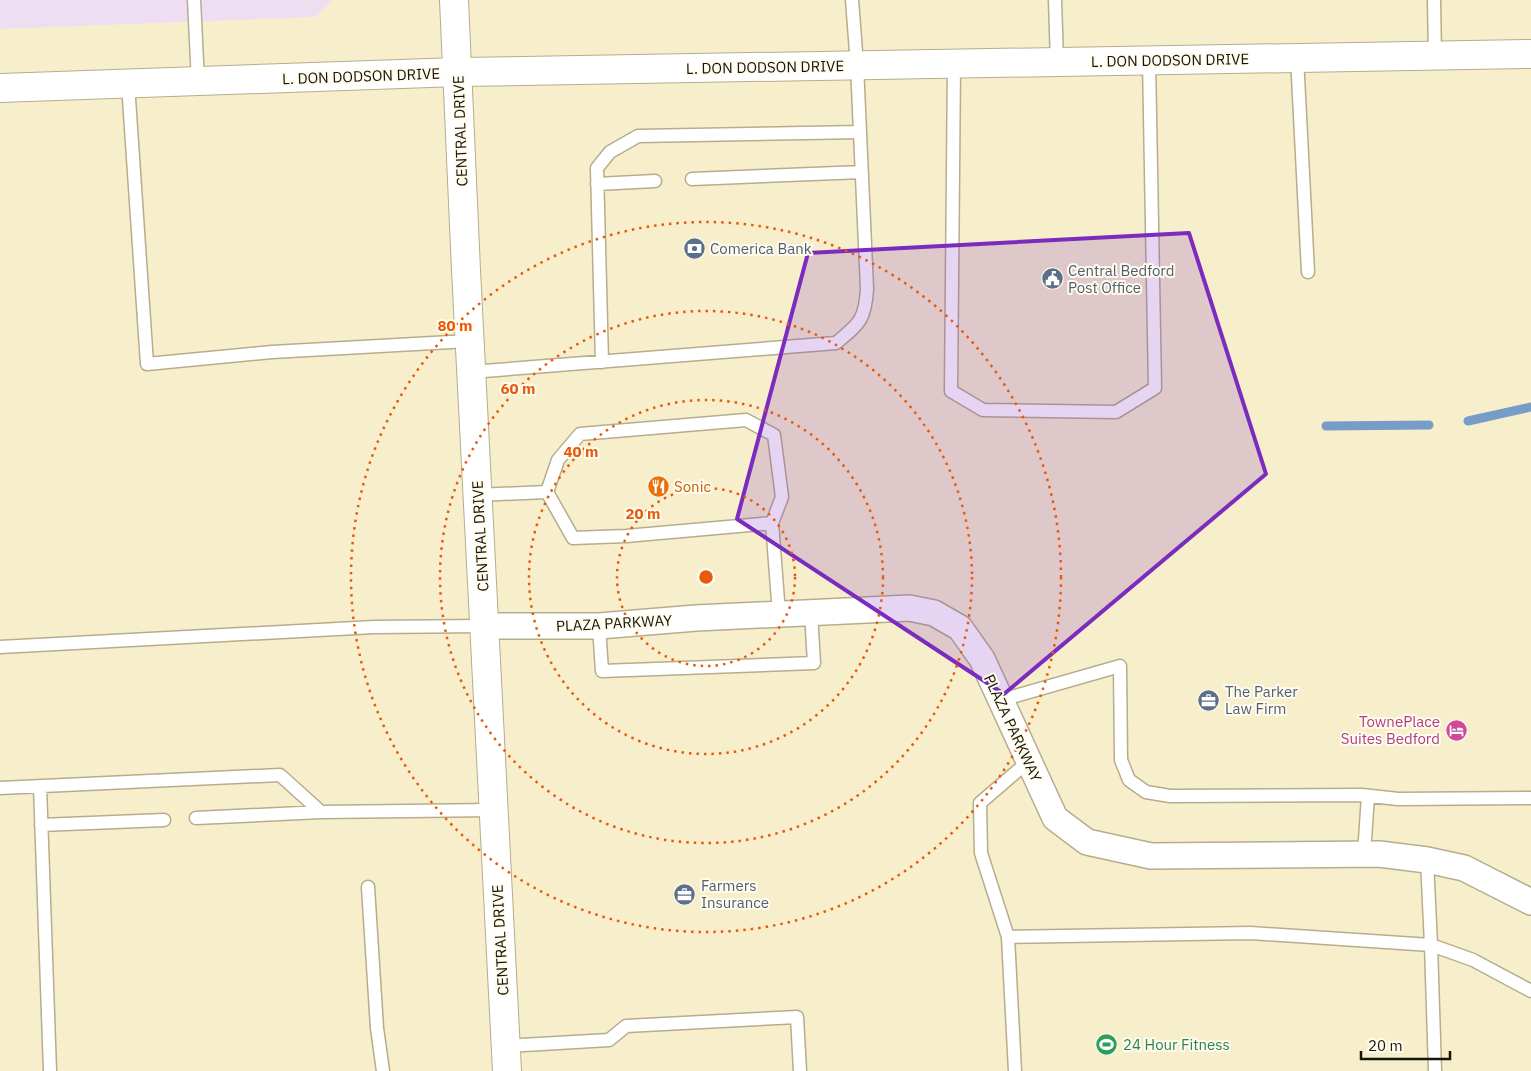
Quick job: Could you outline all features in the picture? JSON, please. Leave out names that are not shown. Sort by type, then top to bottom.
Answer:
[{"type":"street","name":"CENTRAL DRIVE","points":[[454,0],[506,1058]]},
{"type":"street","name":"L. DON DODSON DRIVE","points":[[0,88],[458,72],[1531,54]]},
{"type":"street","name":"PLAZA PARKWAY","points":[[484,626],[599,626],[696,618],[909,608],[934,613],[960,628],[982,659],[1055,818],[1087,842],[1151,856],[1379,854],[1427,860],[1464,868],[1531,902]]},
{"type":"lane","points":[[194,0],[198,82]]},
{"type":"lane","points":[[471,372],[836,343],[858,325],[866,307],[867,289],[857,65],[852,0]]},
{"type":"lane","points":[[1055,0],[1057,62]]},
{"type":"lane","points":[[1434,0],[1435,55]]},
{"type":"lane","points":[[1297,57],[1308,272]]},
{"type":"lane","points":[[954,64],[951,391],[983,410],[1116,412],[1155,388],[1150,60]]},
{"type":"lane","points":[[128,84],[146,364],[272,352],[470,341]]},
{"type":"lane","points":[[602,362],[597,168],[610,152],[638,136],[860,132]]},
{"type":"lane","points":[[692,179],[862,172]]},
{"type":"lane","points":[[597,184],[656,181]]},
{"type":"lane","points":[[772,523],[626,536],[573,538],[548,492],[558,460],[580,434],[746,420],[774,435],[782,497],[772,523],[779,614]]},
{"type":"lane","points":[[477,495],[548,492]]},
{"type":"lane","points":[[599,626],[602,671],[814,663],[811,613]]},
{"type":"lane","points":[[0,647],[374,627],[484,626]]},
{"type":"lane","points":[[1001,700],[1120,666],[1121,760],[1129,780],[1146,792],[1170,796],[1368,796],[1398,799],[1531,798]]},
{"type":"lane","points":[[1015,1071],[1008,937],[981,852],[980,803],[1028,761]]},
{"type":"lane","points":[[0,788],[280,775],[320,812]]},
{"type":"lane","points":[[40,786],[50,1071]]},
{"type":"lane","points":[[1364,854],[1368,796]]},
{"type":"lane","points":[[196,818],[320,812],[494,810]]},
{"type":"lane","points":[[41,825],[164,820]]},
{"type":"lane","points":[[1427,860],[1435,1071]]},
{"type":"lane","points":[[368,887],[377,1028],[384,1071]]},
{"type":"lane","points":[[1008,937],[1251,933],[1431,945],[1473,960],[1531,991]]},
{"type":"lane","points":[[506,1058],[609,1040],[626,1026],[797,1017],[800,1071]]},
{"type":"highlighted area","points":[[1189,233],[1266,474],[1004,694],[737,519],[808,253]]},
{"type":"shaded area","points":[[0,0],[333,0],[315,17],[0,29]]},
{"type":"waterway","points":[[1468,421],[1531,407]]},
{"type":"waterway","points":[[1326,426],[1429,425]]},
{"type":"place","name":"Comerica Bank","points":[[694,248]]},
{"type":"place","name":"Central Bedford Post Office","points":[[1052,279]]},
{"type":"place","name":"Sonic","points":[[658,486]]},
{"type":"place","name":"The Parker Law Firm","points":[[1209,700]]},
{"type":"place","name":"TownePlace Suites Bedford","points":[[1456,730]]},
{"type":"place","name":"Farmers Insurance","points":[[685,894]]},
{"type":"place","name":"24 Hour Fitness","points":[[1107,1044]]}]
